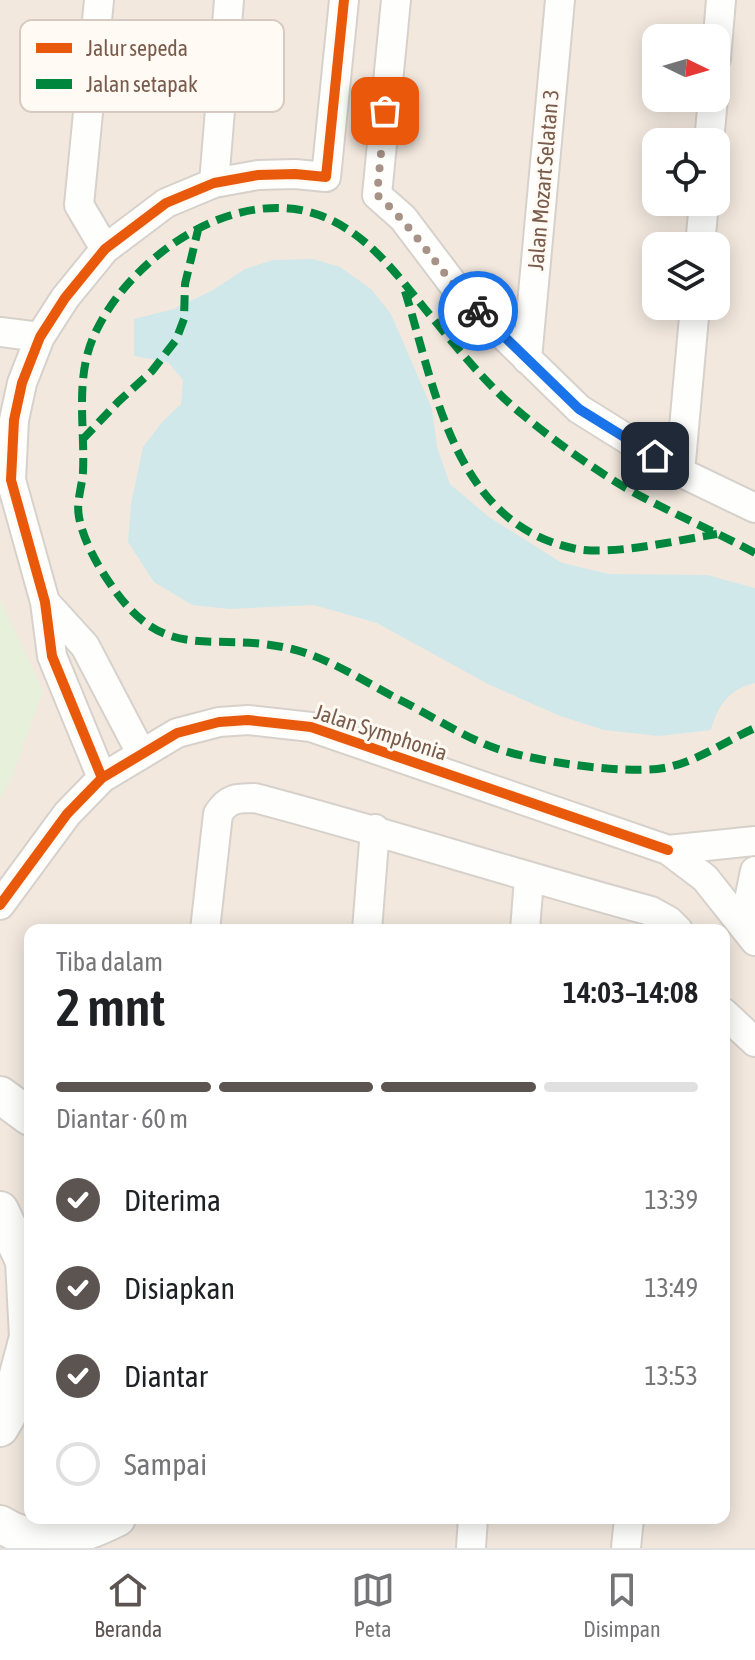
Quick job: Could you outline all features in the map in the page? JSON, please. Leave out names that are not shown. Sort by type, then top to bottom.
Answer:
[{"type":"street","points":[[97,20],[99,0]]},
{"type":"street","points":[[227,20],[229,0]]},
{"type":"street","points":[[102,778],[52,656],[45,602],[11,480],[14,420],[22,383],[40,337],[65,298],[105,249],[166,203],[214,183],[258,175],[326,177],[344,0]]},
{"type":"street","points":[[396,0],[377,195],[403,218],[459,292],[579,409],[680,472],[755,508]]},
{"type":"street","name":"Jalan Mozart Selatan 3","points":[[527,359],[560,0]]},
{"type":"street","points":[[719,24],[721,0]]},
{"type":"street","points":[[88,112],[79,205],[105,249]]},
{"type":"street","points":[[214,183],[220,112]]},
{"type":"street","points":[[680,472],[694,320]]},
{"type":"street","points":[[0,332],[40,337]]},
{"type":"street","points":[[45,602],[85,646],[141,753]]},
{"type":"street","name":"Jalan Symphonia","points":[[0,905],[67,814],[102,778],[177,733],[219,722],[248,720],[311,727],[668,850],[705,878],[755,940]]},
{"type":"street","points":[[206,924],[218,814],[226,802],[236,798],[255,798],[375,829],[529,878],[651,911],[672,924]]},
{"type":"street","points":[[367,924],[375,829]]},
{"type":"street","name":"Jalan Symphonia","points":[[668,850],[755,841]]},
{"type":"street","points":[[755,871],[748,905],[755,940]]},
{"type":"street","points":[[525,924],[529,878]]},
{"type":"street","points":[[730,1019],[755,1042]]},
{"type":"street","points":[[0,1095],[24,1113]]},
{"type":"street","points":[[0,1210],[24,1261]]},
{"type":"street","points":[[0,1428],[7,1416],[24,1352]]},
{"type":"street","points":[[0,1524],[18,1541],[34,1547],[50,1548],[68,1543],[105,1524]]},
{"type":"street","points":[[99,1548],[113,1524]]},
{"type":"street","points":[[471,1548],[473,1524]]},
{"type":"street","points":[[626,1548],[628,1524]]},
{"type":"shaded area","points":[[0,0],[755,0],[755,1548],[0,1548]]},
{"type":"green space","points":[[0,598],[43,691],[10,782],[0,799]]},
{"type":"water","points":[[313,259],[340,267],[371,289],[391,314],[432,409],[437,447],[450,484],[489,517],[562,563],[609,574],[707,575],[755,588],[755,683],[738,689],[726,699],[711,730],[659,736],[604,730],[560,716],[488,684],[377,623],[314,605],[230,609],[192,605],[154,582],[128,542],[131,504],[143,447],[181,404],[183,380],[168,362],[134,356],[134,319],[174,309],[213,290],[245,269],[273,260]]},
{"type":"marked path","points":[[755,553],[626,488],[547,434],[484,378],[378,254],[336,222],[319,215],[286,208],[252,210],[218,220],[186,236],[156,257],[130,282],[109,309],[87,354],[82,387],[83,472],[79,517],[99,567],[130,609],[150,626],[170,636],[191,640],[263,644],[306,653],[483,743],[511,753],[555,762],[627,770],[664,768],[699,756],[755,728]]},
{"type":"marked path","points":[[82,440],[152,371],[176,340],[184,319],[185,284],[198,230]]},
{"type":"marked path","points":[[405,291],[440,408],[456,446],[475,481],[500,511],[532,533],[572,548],[588,550],[624,549],[717,534]]},
{"type":"cycle path","points":[[102,778],[52,656],[45,602],[11,480],[14,420],[22,383],[40,337],[65,298],[105,249],[166,203],[214,183],[258,175],[326,177],[344,0]]},
{"type":"cycle path","points":[[0,905],[67,814],[102,778],[177,733],[219,722],[248,720],[311,727],[668,850]]},
{"type":"way so far","points":[[385,111],[377,195],[403,218],[459,292],[478,311]]},
{"type":"route","points":[[478,311],[579,409],[655,456]]}]
